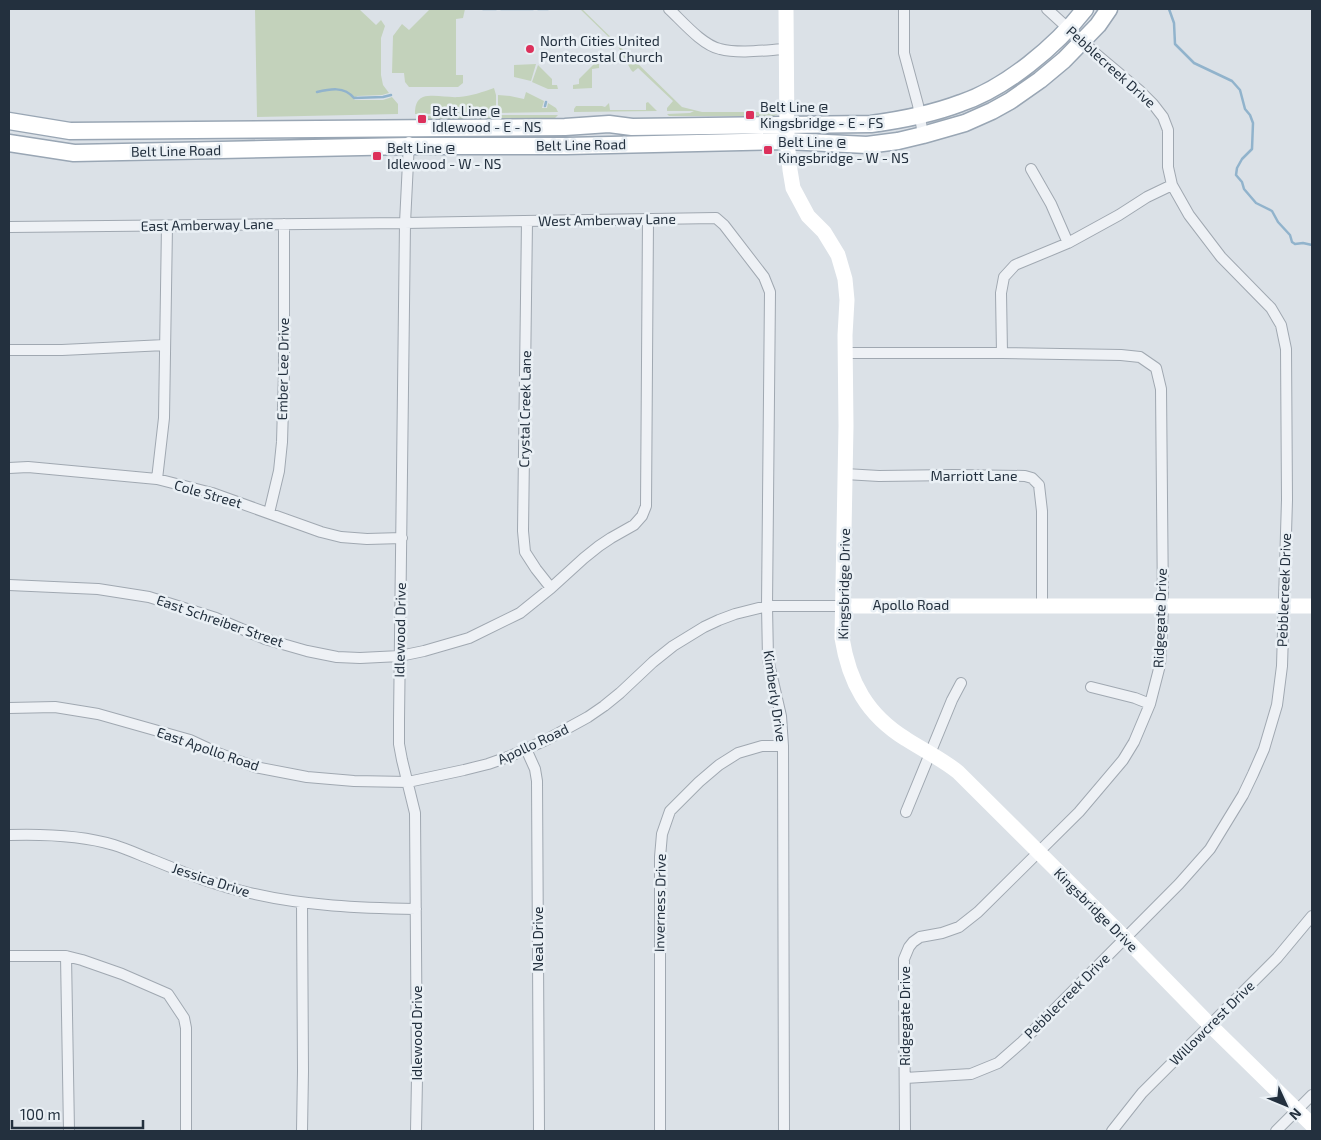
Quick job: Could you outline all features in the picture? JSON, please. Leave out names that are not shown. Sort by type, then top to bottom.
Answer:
[{"type":"main road","name":"Belt Line Road","points":[[9,143],[74,153],[409,146],[566,146],[788,133],[871,124],[920,115],[962,103],[985,93],[999,85],[1045,50],[1068,29],[1085,9]]},
{"type":"main road","name":"Belt Line Road","points":[[9,122],[70,131],[565,127],[609,124],[632,127],[788,133],[867,145],[898,141],[974,120],[1010,101],[1064,60],[1098,25],[1109,9]]},
{"type":"main road","points":[[565,127],[566,146]]},
{"type":"street","points":[[669,9],[705,42],[720,50],[786,49]]},
{"type":"street","name":"Kingsbridge Drive","points":[[786,9],[788,133],[793,188],[808,216],[824,232],[838,255],[845,279],[847,300],[845,335],[846,426],[842,638],[850,673],[859,692],[870,707],[894,731],[946,762],[958,772],[1312,1126]]},
{"type":"street","points":[[904,9],[904,52],[920,115],[923,135]]},
{"type":"street","name":"Pebblecreek Drive","points":[[905,1078],[972,1074],[998,1063],[1022,1042],[1179,884],[1210,849],[1243,795],[1253,774],[1264,749],[1277,705],[1282,666],[1287,500],[1286,349],[1281,325],[1271,308],[1221,257],[1189,215],[1172,185],[1168,167],[1168,130],[1163,116],[1139,90],[1047,9]]},
{"type":"street","name":"Idlewood Drive","points":[[408,128],[409,146],[405,223],[399,744],[415,813],[416,1131]]},
{"type":"street","points":[[1031,169],[1051,204],[1068,242]]},
{"type":"street","points":[[1002,353],[1001,293],[1004,277],[1015,265],[1068,242],[1147,196],[1172,185]]},
{"type":"street","name":"West Amberway Lane","points":[[405,223],[716,218],[724,225],[764,277],[770,292]]},
{"type":"street","name":"East Schreiber Street","points":[[9,585],[98,589],[149,597],[216,618],[265,639],[307,651],[353,658],[400,656],[424,651],[477,635],[520,613],[599,546],[634,524],[642,516],[646,506],[648,220]]},
{"type":"street","name":"Crystal Creek Lane","points":[[527,221],[523,531],[525,552],[551,588]]},
{"type":"street","name":"East Amberway Lane","points":[[9,227],[405,223]]},
{"type":"street","name":"Ember Lee Drive","points":[[269,512],[279,471],[282,442],[284,224]]},
{"type":"street","points":[[157,479],[164,418],[167,226]]},
{"type":"street","name":"Kimberly Drive","points":[[770,292],[767,606],[768,659],[781,716],[783,746],[784,1131]]},
{"type":"street","points":[[9,350],[62,350],[165,345]]},
{"type":"street","name":"Ridgegate Drive","points":[[845,353],[1002,353],[1140,357],[1156,368],[1161,389],[1163,606],[1160,665],[1150,704],[1134,742],[1087,803],[978,912],[959,927],[942,933],[920,937],[909,947],[904,959],[905,1131]]},
{"type":"street","name":"Cole Street","points":[[9,468],[157,479],[212,493],[321,532],[341,537],[367,539],[402,538]]},
{"type":"street","name":"Marriott Lane","points":[[845,474],[879,476],[1025,476],[1032,478],[1038,485],[1042,510],[1042,605]]},
{"type":"street","name":"Apollo Road","points":[[408,782],[476,767],[508,757],[565,730],[604,706],[653,662],[687,636],[704,626],[735,614],[767,606],[1312,606]]},
{"type":"street","points":[[906,812],[952,700],[961,683]]},
{"type":"street","points":[[1091,688],[1135,698],[1150,704]]},
{"type":"street","name":"East Apollo Road","points":[[9,708],[55,707],[98,714],[190,740],[255,767],[308,777],[354,781],[408,782]]},
{"type":"street","name":"Inverness Drive","points":[[660,1131],[660,857],[662,834],[670,811],[719,765],[738,753],[762,746],[783,746]]},
{"type":"street","name":"Neal Drive","points":[[526,749],[537,781],[538,1131]]},
{"type":"street","name":"Jessica Drive","points":[[9,835],[36,834],[92,840],[116,846],[204,880],[250,893],[302,903],[361,908],[416,909]]},
{"type":"street","points":[[302,903],[302,1131]]},
{"type":"street","name":"Willowcrest Drive","points":[[1112,1131],[1142,1093],[1277,958],[1312,916]]},
{"type":"street","points":[[9,956],[66,956],[122,974],[168,994],[184,1018],[186,1028],[186,1131]]},
{"type":"street","points":[[66,956],[69,1131]]},
{"type":"street","points":[[1276,1131],[1312,1095]]},
{"type":"green space","points":[[255,9],[359,9],[376,25],[381,20],[385,26],[381,38],[381,75],[383,85],[389,93],[357,96],[354,100],[383,100],[392,97],[398,104],[398,114],[257,117]]},
{"type":"green space","points":[[430,9],[465,9],[463,18],[456,19],[456,75],[463,75],[463,83],[458,87],[409,87],[405,82],[404,73],[392,73],[393,36],[402,24],[409,30]]},
{"type":"green space","points":[[580,9],[682,107],[702,112],[779,113],[774,116],[669,116],[667,114],[690,113],[694,111],[667,111],[667,108],[673,101],[638,68],[633,72],[618,46]]},
{"type":"green space","points":[[536,64],[531,81],[514,77],[514,65]]},
{"type":"green space","points":[[594,64],[599,64],[599,68],[592,69],[592,88],[573,89],[573,85],[579,84],[579,79]]},
{"type":"green space","points":[[538,65],[552,79],[552,85],[557,85],[558,89],[548,89],[532,82]]},
{"type":"green space","points":[[494,88],[496,113],[415,114],[416,104],[423,97],[463,96],[477,94]]},
{"type":"green space","points":[[526,92],[544,101],[542,108],[547,108],[548,103],[556,108],[558,112],[498,113],[498,95],[524,99]]},
{"type":"green space","points":[[648,102],[657,111],[574,112],[576,106],[605,107],[609,103],[610,110],[646,110],[646,103]]},
{"type":"green space","points":[[558,115],[552,119],[471,120],[468,118],[421,121],[416,116]]},
{"type":"waterway","points":[[483,9],[496,9]]},
{"type":"waterway","points":[[501,9],[533,9]]},
{"type":"waterway","points":[[538,9],[548,9]]},
{"type":"waterway","points":[[1169,9],[1174,23],[1175,44],[1194,63],[1232,81],[1240,90],[1245,109],[1253,123],[1252,149],[1242,159],[1237,168],[1236,175],[1242,182],[1244,189],[1256,203],[1272,211],[1278,222],[1290,235],[1292,242],[1295,244],[1312,245]]},
{"type":"waterway","points":[[317,92],[332,89],[341,90],[354,98],[391,95]]},
{"type":"waterway","points":[[545,106],[546,102]]},
{"type":"place","name":"North Cities United Pentecostal Church","points":[[530,49]]},
{"type":"place","name":"Belt Line @ Kingsbridge - E - FS","points":[[750,115]]},
{"type":"place","name":"Belt Line @ Idlewood - E - NS","points":[[422,119]]},
{"type":"place","name":"Belt Line @ Kingsbridge - W - NS","points":[[768,150]]},
{"type":"place","name":"Belt Line @ Idlewood - W - NS","points":[[377,156]]}]
